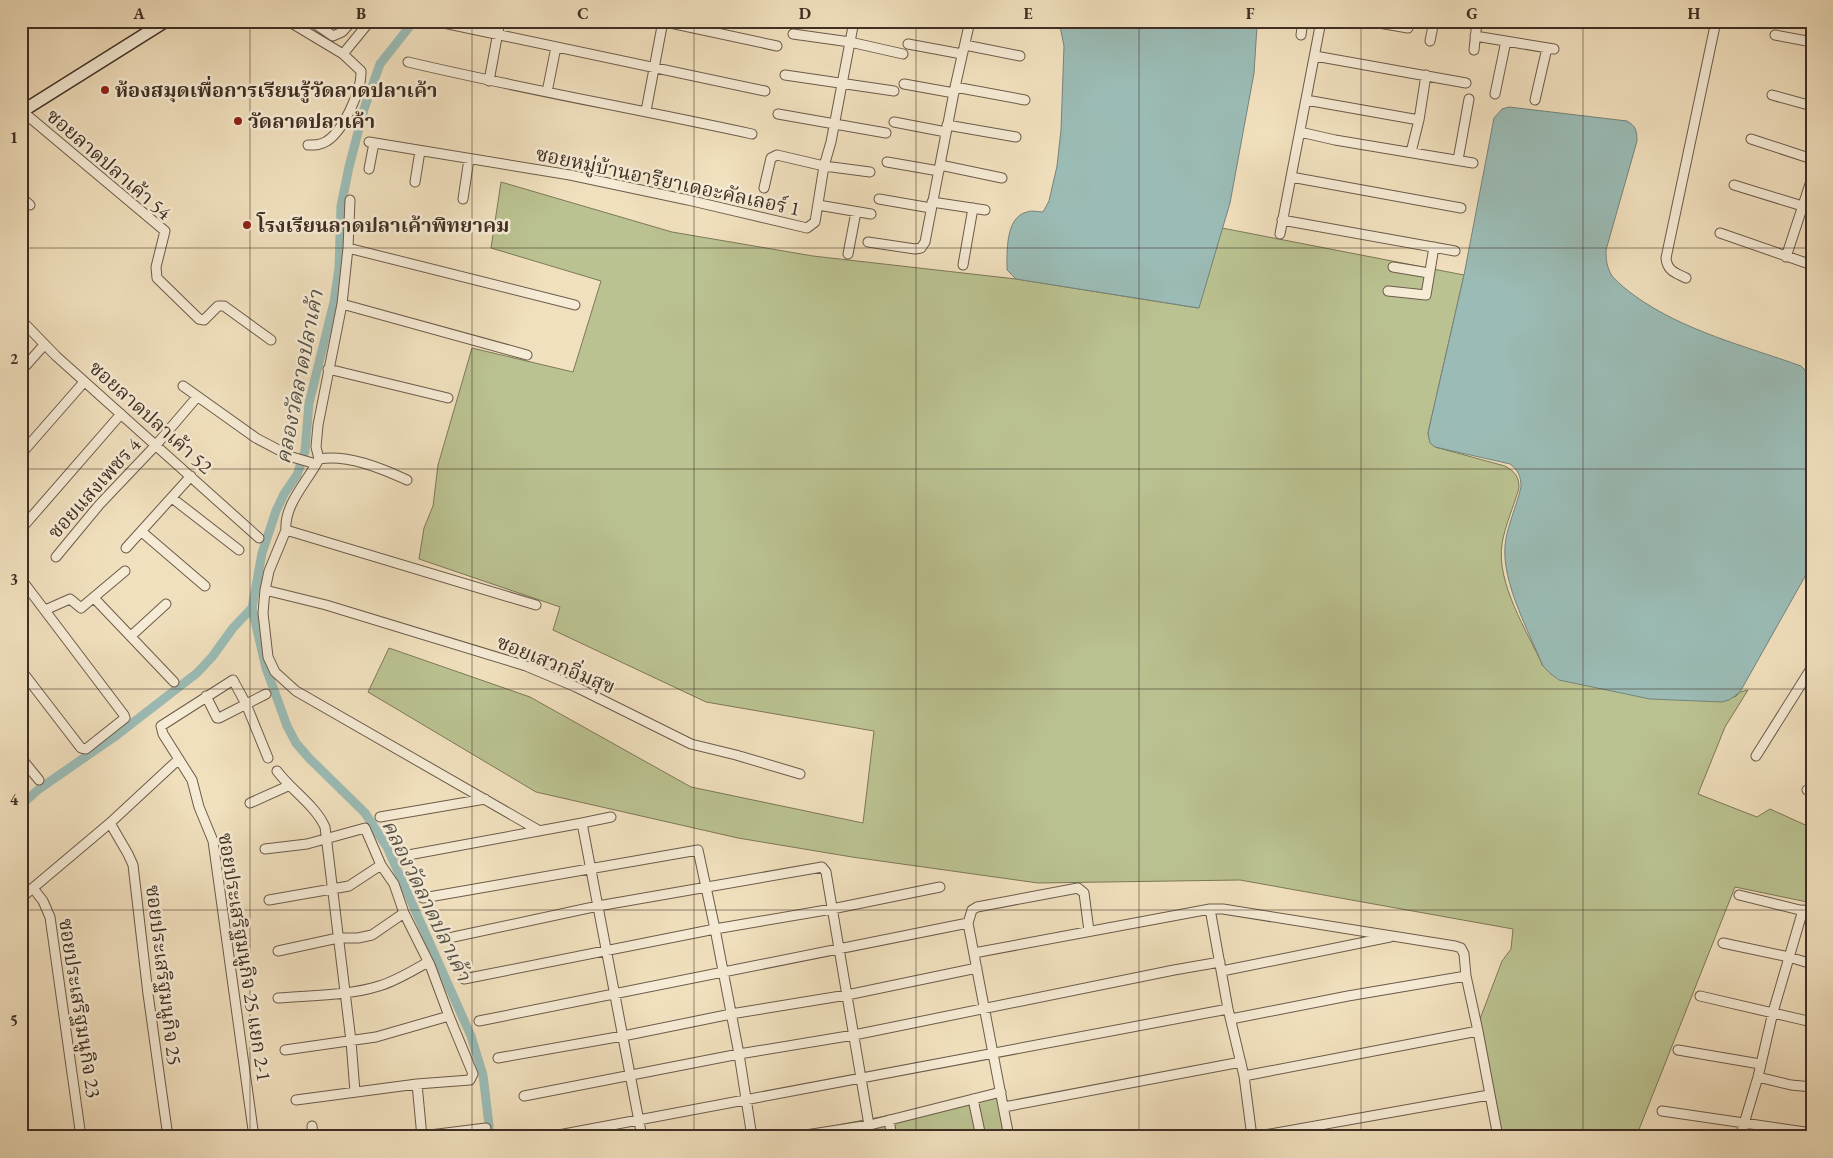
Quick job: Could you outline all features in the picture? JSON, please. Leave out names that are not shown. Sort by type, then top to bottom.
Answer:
[{"type":"main road","points":[[22,111],[166,21]]},
{"type":"street","points":[[288,21],[343,54],[361,71],[360,81],[350,111],[342,125],[329,140],[319,145],[308,145]]},
{"type":"street","points":[[311,21],[333,36],[342,32],[352,21]]},
{"type":"street","points":[[343,54],[370,21]]},
{"type":"street","points":[[489,81],[500,21]]},
{"type":"street","points":[[646,111],[662,21],[778,46]]},
{"type":"street","name":"ซอยหมู่บ้านอารียาเดอะคัลเลอร์ 1","points":[[369,168],[372,142],[570,175],[688,200],[804,229],[813,225],[818,206],[824,166],[843,82],[854,21]]},
{"type":"street","points":[[868,242],[921,248],[925,242],[954,90],[970,21]]},
{"type":"street","points":[[1300,35],[1303,21]]},
{"type":"street","points":[[1280,234],[1321,21]]},
{"type":"street","points":[[1367,21],[1408,28]]},
{"type":"street","points":[[1430,41],[1434,21]]},
{"type":"street","points":[[1474,50],[1477,21]]},
{"type":"street","points":[[1686,278],[1670,270],[1666,258],[1716,21]]},
{"type":"street","points":[[438,22],[765,91]]},
{"type":"street","points":[[793,34],[850,42],[902,54]]},
{"type":"street","points":[[1776,35],[1812,42]]},
{"type":"street","points":[[1475,36],[1550,49],[1535,100]]},
{"type":"street","points":[[1495,94],[1506,41]]},
{"type":"street","points":[[908,44],[1020,56]]},
{"type":"street","points":[[547,92],[556,47]]},
{"type":"street","points":[[1314,56],[1466,83]]},
{"type":"street","points":[[408,62],[489,81],[646,111],[752,134]]},
{"type":"street","points":[[785,75],[894,91]]},
{"type":"street","points":[[1411,152],[1419,120],[1426,75]]},
{"type":"street","points":[[904,84],[1025,100]]},
{"type":"street","points":[[1772,95],[1812,106]]},
{"type":"street","points":[[1458,160],[1469,99]]},
{"type":"street","points":[[1306,100],[1419,120]]},
{"type":"street","name":"ซอยลาดปลาเค้า 54","points":[[22,111],[165,231],[156,267],[157,278],[199,319],[204,320],[218,306],[224,306],[271,340]]},
{"type":"street","points":[[778,114],[834,125],[886,132]]},
{"type":"street","points":[[894,122],[1016,137]]},
{"type":"street","points":[[1300,132],[1334,140],[1473,163]]},
{"type":"street","points":[[1751,139],[1812,159]]},
{"type":"street","points":[[415,182],[420,150]]},
{"type":"street","points":[[764,188],[773,155],[824,166],[870,172]]},
{"type":"street","points":[[463,199],[469,159]]},
{"type":"street","points":[[888,162],[1002,178]]},
{"type":"street","points":[[1291,177],[1461,208]]},
{"type":"street","points":[[1786,257],[1807,208],[1812,178]]},
{"type":"street","points":[[1734,185],[1807,208]]},
{"type":"street","points":[[21,197],[30,204]]},
{"type":"street","points":[[879,199],[985,210]]},
{"type":"street","points":[[350,200],[348,248],[342,304],[328,369],[316,440],[316,462],[290,509],[285,523],[286,530],[269,571],[265,590],[263,613],[268,657],[275,672],[296,691],[538,830]]},
{"type":"street","points":[[818,206],[871,214]]},
{"type":"street","points":[[962,265],[973,208]]},
{"type":"street","points":[[848,254],[856,212]]},
{"type":"street","points":[[1282,220],[1455,251]]},
{"type":"street","points":[[1720,234],[1812,265]]},
{"type":"street","points":[[1388,291],[1426,295],[1434,247]]},
{"type":"street","points":[[348,248],[575,305]]},
{"type":"street","points":[[1392,267],[1429,273]]},
{"type":"street","points":[[342,304],[527,354]]},
{"type":"street","name":"ซอยลาดปลาเค้า 52","points":[[21,320],[84,382],[259,538]]},
{"type":"street","points":[[21,371],[44,344]]},
{"type":"street","points":[[328,369],[448,398]]},
{"type":"street","points":[[21,454],[84,382]]},
{"type":"street","points":[[183,386],[256,438],[292,457],[316,462],[333,456],[372,467],[407,480]]},
{"type":"street","name":"ซอยแสงเพชร 4","points":[[56,557],[99,505],[156,445],[197,397]]},
{"type":"street","points":[[21,529],[121,414]]},
{"type":"street","points":[[126,548],[191,476]]},
{"type":"street","points":[[172,498],[239,550]]},
{"type":"street","points":[[286,530],[536,604]]},
{"type":"street","points":[[142,532],[205,586]]},
{"type":"street","points":[[45,610],[70,599],[81,608],[125,571]]},
{"type":"street","points":[[21,579],[125,718],[86,749],[81,748],[21,670]]},
{"type":"street","name":"ซอยเสวกอิ่มสุข","points":[[265,590],[326,605],[526,666],[576,687],[691,744],[800,774]]},
{"type":"street","points":[[94,598],[174,682]]},
{"type":"street","points":[[132,636],[166,604]]},
{"type":"street","points":[[1756,756],[1812,668]]},
{"type":"street","points":[[266,694],[246,704],[218,718],[206,696],[233,680],[246,704],[268,758]]},
{"type":"street","name":"ซอยประเสริฐมนูกิจ 25 แยก 2-1","points":[[206,696],[161,726],[163,734],[192,780],[199,807],[213,841],[254,1137]]},
{"type":"street","points":[[21,758],[39,780]]},
{"type":"street","points":[[21,898],[110,823],[178,759]]},
{"type":"street","points":[[277,771],[288,786],[320,815],[328,839],[355,1092]]},
{"type":"street","points":[[250,803],[288,786]]},
{"type":"street","points":[[380,818],[485,799]]},
{"type":"street","points":[[403,856],[611,818]]},
{"type":"street","name":"ซอยประเสริฐมนูกิจ 25","points":[[110,823],[133,866],[148,994],[168,1137]]},
{"type":"street","points":[[582,823],[606,950],[616,992],[642,1137]]},
{"type":"street","points":[[265,849],[307,844],[365,828],[380,865],[394,884],[404,913],[428,962],[473,1074],[470,1080],[417,1084],[296,1100]]},
{"type":"street","points":[[423,898],[698,850],[739,1054],[752,1137]]},
{"type":"street","points":[[269,900],[349,886],[380,865]]},
{"type":"street","points":[[444,938],[598,906],[822,867],[826,872],[871,1137]]},
{"type":"street","points":[[464,979],[715,929],[832,910],[940,887]]},
{"type":"street","name":"ซอยประเสริฐมนูกิจ 23","points":[[33,888],[50,917],[82,1137]]},
{"type":"street","points":[[1009,1137],[968,923],[972,910],[976,907],[1078,888],[1084,893],[1089,930]]},
{"type":"street","points":[[1739,895],[1807,912],[1789,957],[1773,1012],[1758,1077],[1740,1137]]},
{"type":"street","points":[[1210,909],[1228,1009],[1244,1076],[1253,1137],[1489,1095]]},
{"type":"street","points":[[974,953],[1089,930],[1210,909],[1223,909],[1461,948],[1464,954],[1466,976],[1498,1137]]},
{"type":"street","points":[[278,951],[338,938],[358,938],[372,935],[404,913]]},
{"type":"street","points":[[479,1020],[968,923]]},
{"type":"street","points":[[524,1096],[739,1054],[854,1035],[1174,970],[1221,967],[1395,936]]},
{"type":"street","points":[[1723,943],[1789,957],[1812,964]]},
{"type":"street","points":[[278,998],[377,987],[428,962]]},
{"type":"street","points":[[498,1058],[623,1036],[730,1014],[847,995],[976,968]]},
{"type":"street","points":[[1231,1019],[1348,996],[1466,976]]},
{"type":"street","points":[[1700,996],[1812,1022]]},
{"type":"street","points":[[548,1137],[860,1078],[994,1055],[1228,1009]]},
{"type":"street","points":[[286,1050],[392,1034],[449,1016]]},
{"type":"street","points":[[1244,1076],[1478,1031]]},
{"type":"street","points":[[1678,1050],[1760,1064]]},
{"type":"street","points":[[1004,1107],[1241,1062]]},
{"type":"street","points":[[1758,1077],[1791,1085],[1812,1087]]},
{"type":"street","points":[[417,1084],[422,1136],[486,1128]]},
{"type":"street","points":[[793,1137],[870,1125],[1001,1092]]},
{"type":"street","points":[[973,1099],[981,1137]]},
{"type":"street","points":[[1662,1111],[1744,1122],[1812,1134]]},
{"type":"street","points":[[889,1120],[892,1137]]},
{"type":"street","points":[[312,1126],[312,1137]]},
{"type":"green space","points":[[501,182],[672,232],[813,256],[1016,279],[1198,308],[1222,228],[1464,275],[1428,433],[1429,438],[1435,447],[1505,466],[1514,472],[1517,477],[1519,488],[1503,537],[1501,559],[1508,591],[1543,666],[1735,697],[1740,692],[1748,690],[1725,727],[1698,794],[1757,817],[1770,809],[1812,828],[1812,903],[1735,887],[1636,1137],[1502,1137],[1480,1019],[1502,961],[1511,949],[1513,929],[1240,880],[1038,883],[852,857],[738,838],[536,792],[368,692],[389,648],[530,697],[691,787],[863,823],[874,731],[706,702],[553,630],[560,607],[419,559],[424,528],[433,506],[438,465],[472,348],[573,372],[601,281],[491,248]]},
{"type":"green space","points":[[997,1095],[1005,1137],[774,1137]]},
{"type":"water","points":[[1061,21],[1259,21],[1257,26],[1254,73],[1230,203],[1199,308],[1016,279],[1007,270],[1011,228],[1020,215],[1029,211],[1043,212],[1049,201],[1057,166],[1061,130],[1064,46],[1060,26]]},
{"type":"water","points":[[1509,107],[1627,121],[1632,125],[1636,132],[1637,141],[1606,250],[1607,264],[1612,276],[1635,296],[1674,319],[1715,337],[1801,366],[1805,370],[1812,386],[1812,564],[1740,692],[1729,700],[1722,702],[1650,699],[1559,680],[1551,674],[1543,666],[1518,607],[1512,591],[1505,560],[1505,546],[1509,525],[1521,487],[1518,474],[1510,464],[1435,447],[1430,443],[1428,433],[1464,275],[1494,118],[1502,109]]},
{"type":"waterway","name":"คลองวัดลาดปลาเค้า","points":[[414,21],[380,64],[364,109],[341,206],[339,268],[334,302],[309,403],[305,451],[297,475],[284,494],[276,511],[262,553],[252,608],[266,668],[287,726],[296,743],[365,813],[387,847],[471,1036],[483,1075],[489,1137]]},
{"type":"waterway","points":[[21,805],[39,789],[117,735],[197,673],[212,657],[233,628],[252,608]]},
{"type":"place","name":"ห้องสมุดเพื่อการเรียนรู้วัดลาดปลาเค้า","points":[[105,90]]},
{"type":"place","name":"วัดลาดปลาเค้า","points":[[238,121]]},
{"type":"place","name":"โรงเรียนลาดปลาเค้าพิทยาคม","points":[[247,225]]}]
